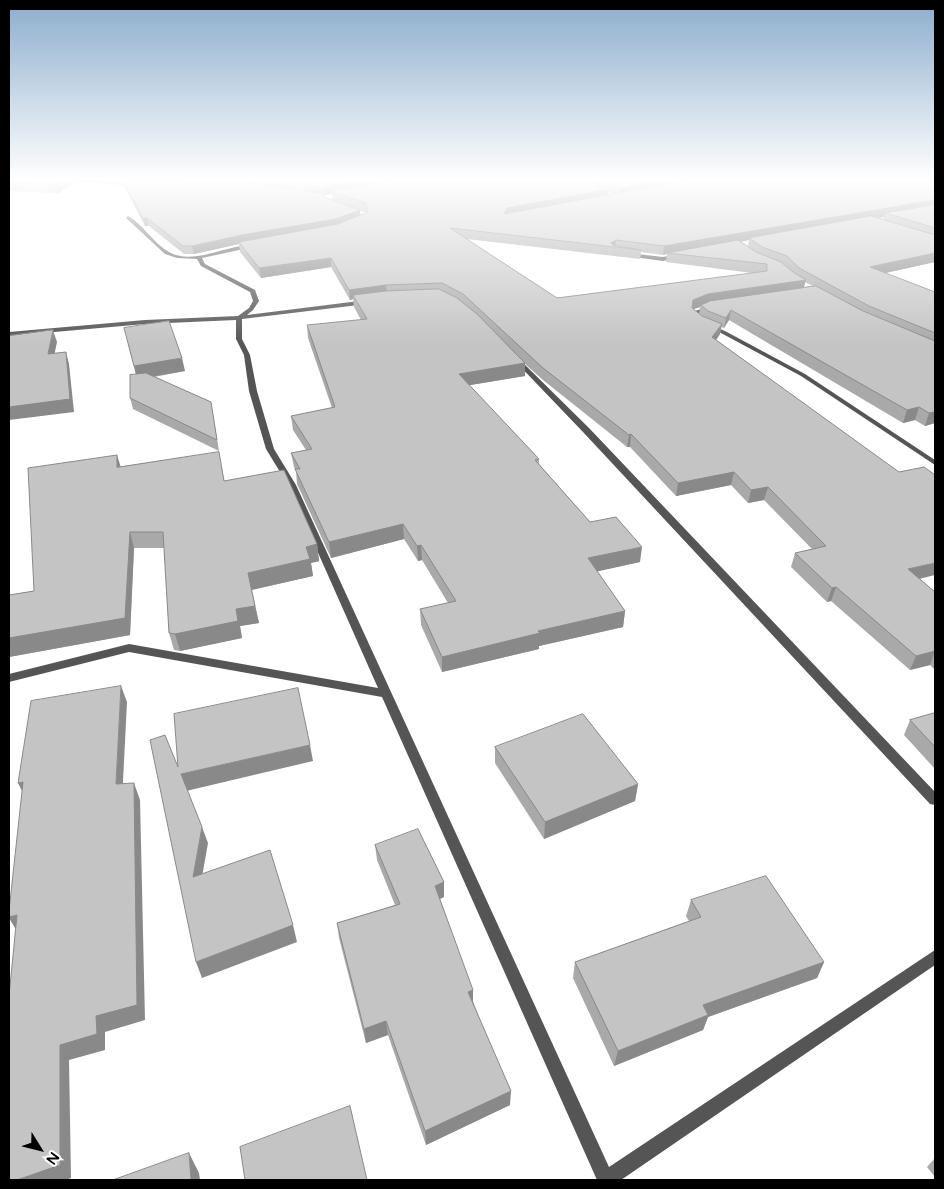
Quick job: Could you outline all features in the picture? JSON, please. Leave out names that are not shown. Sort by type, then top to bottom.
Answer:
[{"type":"street","points":[[146,233],[167,253],[184,258],[199,258],[262,244]]},
{"type":"street","points":[[623,254],[663,259],[682,256]]},
{"type":"street","points":[[199,258],[203,264],[253,291],[256,301],[251,310],[239,318]]},
{"type":"street","points":[[9,334],[145,322],[239,318],[378,300]]},
{"type":"street","points":[[721,306],[694,313],[694,317],[703,324],[723,332],[803,375],[935,462]]},
{"type":"street","points":[[239,318],[239,338],[247,356],[253,391],[270,449],[292,485],[606,1180],[935,957]]},
{"type":"street","points":[[507,350],[586,430],[935,800]]},
{"type":"street","points":[[9,678],[129,648],[387,694]]},
{"type":"building","points":[[167,233],[251,233],[192,246],[183,246]]},
{"type":"building","points":[[286,233],[458,233],[557,298],[767,271],[767,264],[667,253],[738,240],[756,252],[781,262],[806,280],[708,294],[693,300],[692,308],[702,316],[722,324],[712,337],[899,472],[924,467],[935,475],[935,563],[908,569],[935,592],[935,651],[916,656],[836,587],[832,588],[795,553],[826,546],[768,487],[751,490],[734,472],[678,483],[631,434],[629,435],[543,368],[463,294],[442,283],[386,285],[349,290],[331,258],[259,268],[239,242]]},
{"type":"building","points":[[498,233],[738,233],[664,246],[616,240],[611,243],[641,250]]},
{"type":"building","points":[[774,233],[935,235],[935,253],[870,267],[935,292],[935,333],[869,306],[799,268],[787,256],[762,247],[749,238]]},
{"type":"building","points":[[816,286],[863,311],[935,341],[935,412],[929,413],[919,407],[907,410],[731,310],[726,318],[708,311],[701,305],[710,301]]},
{"type":"building","points":[[439,289],[457,298],[477,314],[525,363],[459,374],[539,459],[535,460],[590,522],[616,517],[642,547],[588,558],[625,611],[538,631],[540,633],[442,657],[420,609],[456,601],[421,545],[417,546],[403,524],[329,542],[295,469],[300,469],[291,453],[312,449],[291,416],[335,407],[307,325],[367,319],[353,295],[386,291]]},
{"type":"building","points":[[169,321],[182,358],[134,366],[124,328]]},
{"type":"building","points":[[53,330],[48,354],[66,352],[70,399],[9,407],[9,336]]},
{"type":"building","points":[[146,373],[211,402],[217,440],[130,398],[130,375]]},
{"type":"building","points":[[219,452],[224,481],[284,470],[317,544],[306,547],[310,559],[248,573],[255,606],[236,609],[238,621],[175,634],[169,633],[163,532],[130,532],[125,618],[9,638],[9,595],[34,591],[28,468],[117,455],[117,467]]},
{"type":"building","points":[[121,686],[116,784],[134,783],[137,1005],[96,1016],[97,1034],[60,1045],[60,1165],[17,1180],[9,1180],[9,996],[17,915],[9,917],[9,911],[23,782],[18,783],[31,701]]},
{"type":"building","points":[[298,688],[310,745],[181,774],[202,827],[193,877],[270,850],[293,925],[196,962],[150,740],[165,735],[178,767],[174,714]]},
{"type":"building","points":[[935,713],[935,747],[910,720]]},
{"type":"building","points":[[583,714],[638,784],[545,822],[495,747]]},
{"type":"building","points":[[418,829],[444,882],[435,886],[473,990],[468,992],[511,1091],[425,1131],[386,1021],[364,1029],[337,923],[400,904],[375,845]]},
{"type":"building","points":[[766,876],[824,962],[703,1005],[708,1015],[618,1051],[575,962],[701,917],[691,900]]},
{"type":"building","points":[[350,1106],[367,1180],[245,1180],[240,1147]]},
{"type":"building","points":[[189,1153],[191,1180],[113,1180]]}]
